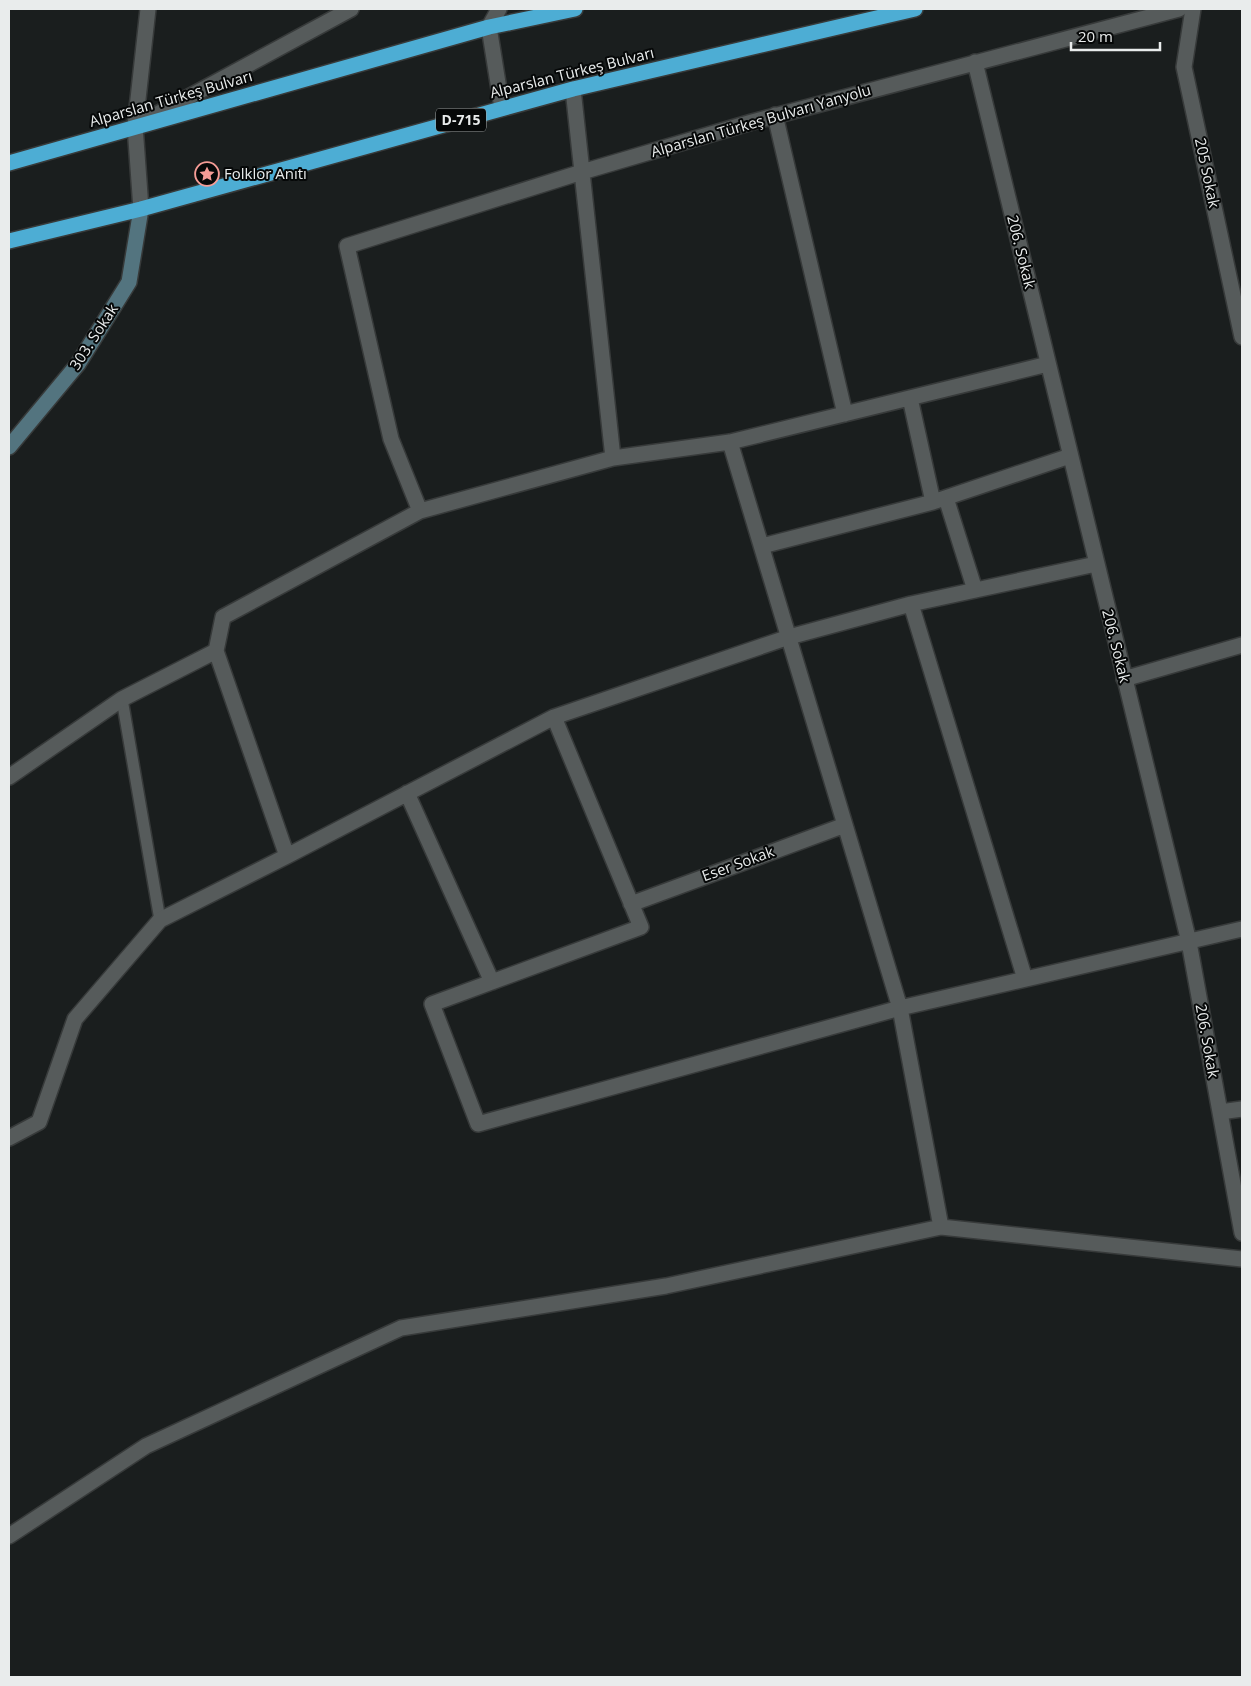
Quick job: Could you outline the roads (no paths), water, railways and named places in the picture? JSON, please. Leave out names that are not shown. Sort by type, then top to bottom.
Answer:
[{"type":"highway","name":"Alparslan Türkeş Bulvarı","points":[[9,164],[135,126],[489,27],[575,9]]},
{"type":"highway","name":"Alparslan Türkeş Bulvarı","points":[[9,241],[141,209],[572,89],[915,9]]},
{"type":"street","points":[[141,209],[135,126],[148,9]]},
{"type":"street","points":[[135,126],[351,9]]},
{"type":"street","points":[[499,9],[489,27],[502,108]]},
{"type":"street","name":"Alparslan Türkeş Bulvarı Yanyolu","points":[[420,511],[391,439],[347,246],[582,172],[775,116],[1179,9]]},
{"type":"street","name":"205 Sokak","points":[[1193,9],[1184,67],[1242,337]]},
{"type":"street","name":"206. Sokak","points":[[975,62],[1189,942],[1242,1233]]},
{"type":"street","points":[[572,89],[613,458]]},
{"type":"street","points":[[775,116],[845,414]]},
{"type":"street","name":"303. Sokak","points":[[9,446],[78,364],[129,282],[141,209]]},
{"type":"street","points":[[287,856],[216,651],[223,617],[420,511],[613,458],[730,442],[1048,364]]},
{"type":"street","points":[[910,398],[940,500],[975,590]]},
{"type":"street","points":[[730,442],[900,1008],[941,1227]]},
{"type":"street","points":[[762,546],[940,500],[1070,456]]},
{"type":"street","points":[[9,1138],[39,1122],[75,1019],[160,920],[554,717],[789,637],[911,604],[1096,564]]},
{"type":"street","points":[[911,604],[1025,979]]},
{"type":"street","points":[[1124,679],[1242,645]]},
{"type":"street","points":[[9,776],[122,699],[216,651]]},
{"type":"street","points":[[554,717],[641,926],[432,1004],[478,1124],[900,1008],[1242,930]]},
{"type":"street","points":[[408,793],[492,982]]},
{"type":"street","name":"Eser Sokak","points":[[632,904],[845,825]]},
{"type":"street","points":[[1220,1112],[1242,1109]]},
{"type":"street","points":[[9,1536],[146,1446],[401,1328],[666,1286],[941,1227],[1242,1259]]},
{"type":"lane","points":[[122,699],[160,920]]},
{"type":"place","name":"Folklor Anıtı","points":[[207,174]]}]
